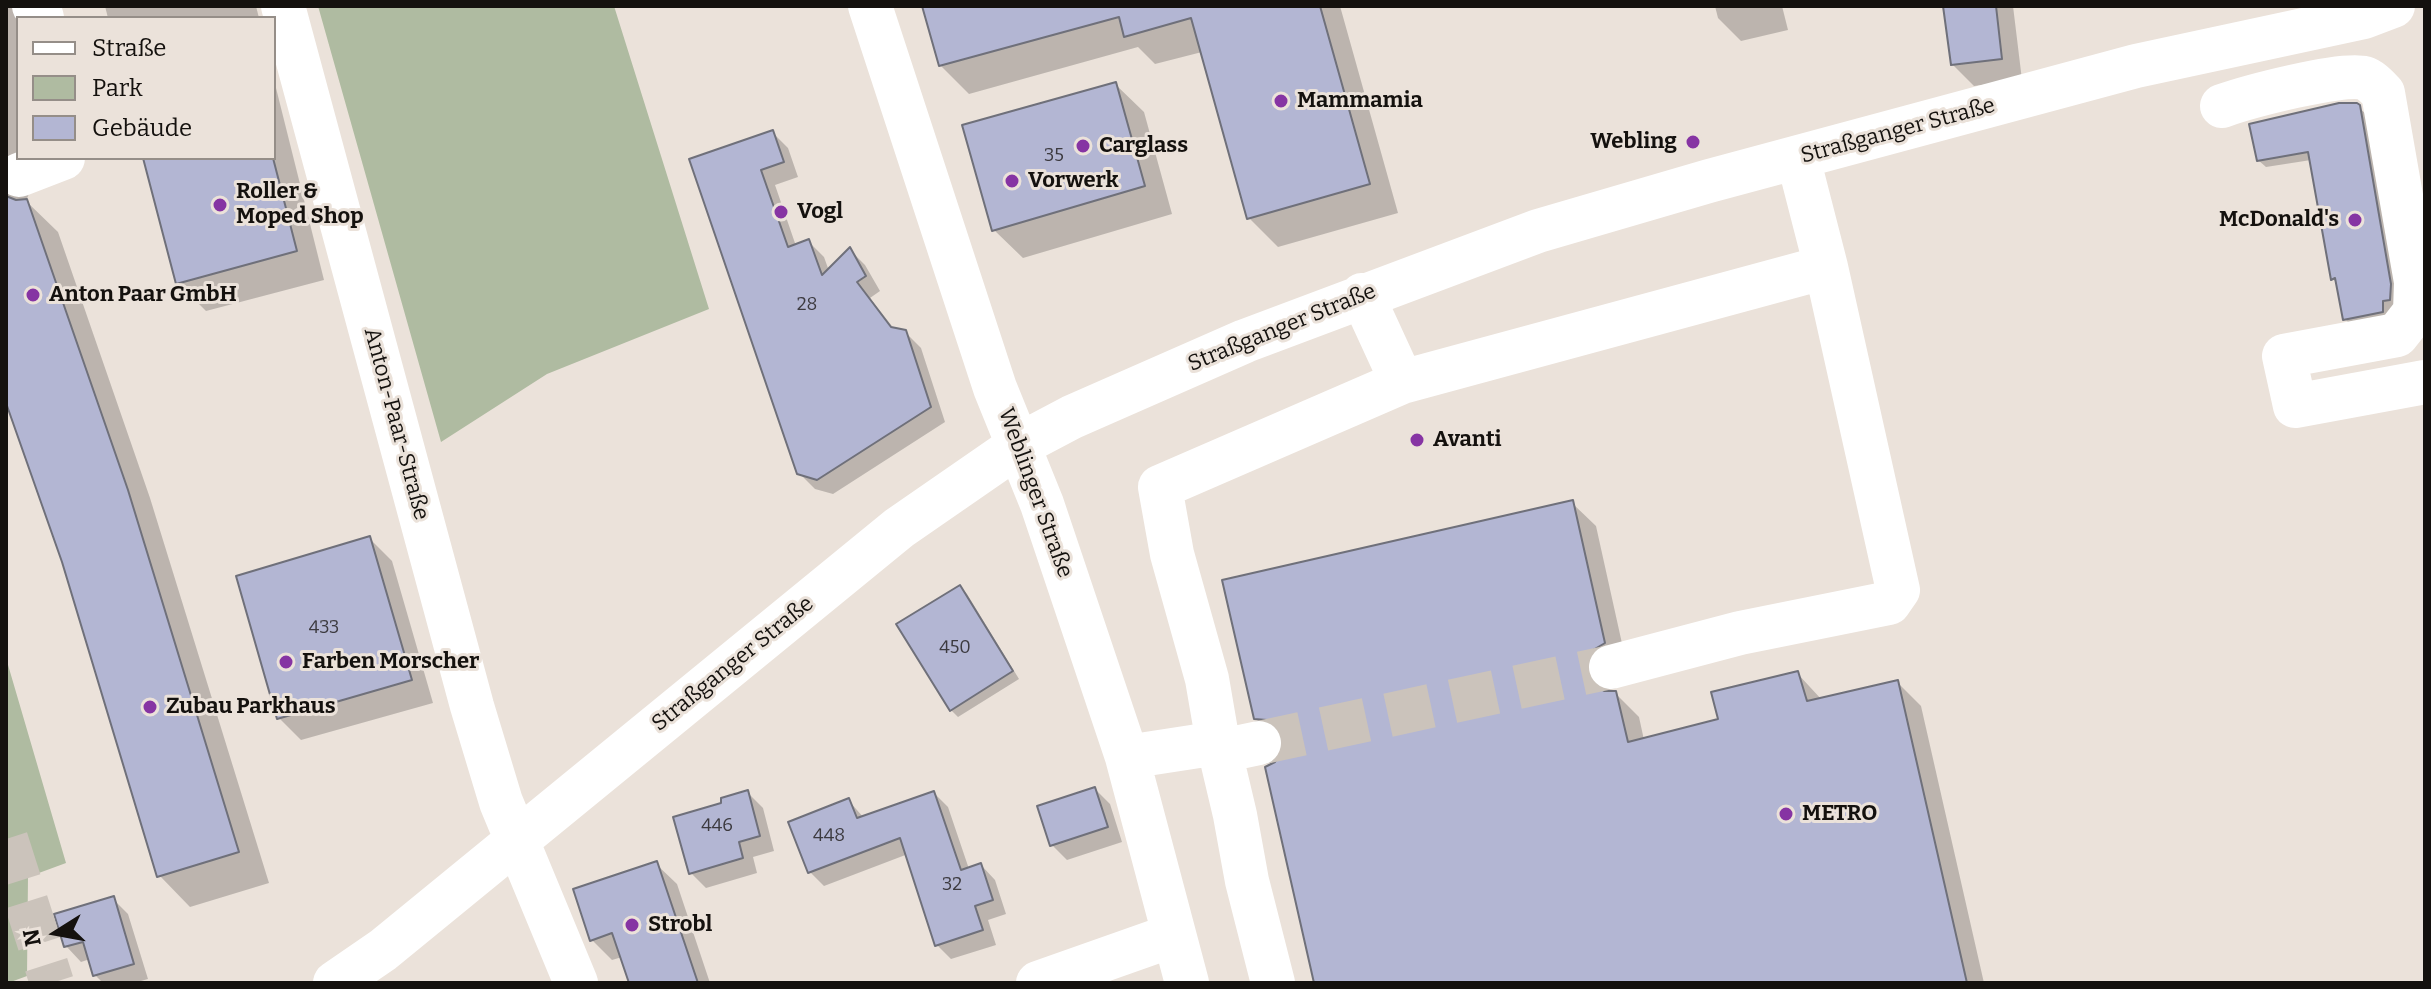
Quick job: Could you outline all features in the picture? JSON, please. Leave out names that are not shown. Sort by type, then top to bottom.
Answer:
[{"type":"street","name":"Anton-Paar-Straße","points":[[283,6],[472,706],[501,802],[576,983]]},
{"type":"street","name":"Weblinger Straße","points":[[870,6],[995,388],[1046,516],[1127,757],[1187,983]]},
{"type":"street","name":"Straßganger Straße","points":[[335,983],[383,950],[899,528],[1019,445],[1072,417],[1198,360],[1362,295],[1538,231],[1709,181],[2136,66],[2364,17],[2393,6]]},
{"type":"street","points":[[2222,106],[2244,98],[2348,76],[2367,78],[2383,93],[2416,282],[2415,312],[2397,335],[2284,356],[2295,406],[2425,382]]},
{"type":"street","points":[[1611,667],[1740,633],[1889,603],[1898,590],[1826,267],[1798,158]]},
{"type":"street","points":[[19,175],[57,160]]},
{"type":"street","points":[[1273,983],[1247,881],[1233,745],[1207,679],[1172,554],[1160,487],[1402,382],[1826,267]]},
{"type":"street","points":[[1362,295],[1402,382]]},
{"type":"street","points":[[1127,757],[1233,745]]},
{"type":"street","points":[[1038,983],[1174,935]]},
{"type":"green space","points":[[318,6],[614,6],[709,309],[547,374],[441,442]]},
{"type":"green space","points":[[6,658],[66,863],[28,877],[27,976],[8,983],[6,983]]},
{"type":"building","name":"Mammamia","points":[[922,6],[1320,6],[1370,184],[1247,219],[1191,18],[1124,37],[1119,17],[939,66]]},
{"type":"building","points":[[1943,6],[1996,6],[2002,59],[1951,65]]},
{"type":"building","points":[[1116,82],[1145,186],[992,231],[962,125]]},
{"type":"building","name":"McDonald's","points":[[2339,103],[2360,105],[2391,284],[2390,300],[2383,301],[2383,312],[2343,320],[2335,278],[2331,280],[2308,152],[2257,161],[2249,124]]},
{"type":"building","points":[[773,130],[784,162],[761,170],[788,247],[809,239],[822,275],[850,247],[866,276],[857,282],[891,327],[906,330],[931,407],[817,480],[797,474],[689,159]]},
{"type":"building","name":"Roller & Moped Shop","points":[[144,160],[274,160],[297,251],[176,284]]},
{"type":"building","points":[[6,196],[16,200],[27,199],[128,490],[239,852],[157,877],[62,562],[6,403]]},
{"type":"building","points":[[1573,500],[1605,643],[1593,650],[1587,660],[1587,673],[1594,685],[1604,691],[1616,691],[1628,742],[1718,719],[1711,692],[1798,671],[1807,701],[1898,680],[1967,983],[1314,983],[1265,767],[1275,762],[1282,751],[1283,737],[1278,727],[1267,720],[1254,719],[1222,580]]},
{"type":"building","points":[[370,536],[412,680],[277,719],[236,576]]},
{"type":"building","points":[[960,585],[1013,671],[950,711],[896,624]]},
{"type":"building","points":[[1095,787],[1108,827],[1050,846],[1037,806]]},
{"type":"building","points":[[748,790],[760,836],[739,842],[743,858],[689,874],[673,817],[721,803],[721,798]]},
{"type":"building","points":[[934,791],[961,870],[981,863],[993,900],[975,906],[983,930],[935,946],[900,838],[808,873],[788,822],[849,798],[857,818]]},
{"type":"building","name":"Strobl","points":[[657,861],[698,983],[629,983],[612,933],[590,941],[573,889]]},
{"type":"building","points":[[114,896],[134,964],[93,976],[83,942],[64,947],[54,914]]},
{"type":"tunnel","points":[[1259,743],[1611,667]]},
{"type":"tunnel","points":[[6,839],[52,983]]},
{"type":"place","name":"Mammamia","points":[[1281,101]]},
{"type":"place","name":"Webling","points":[[1693,142]]},
{"type":"place","name":"Carglass","points":[[1083,146]]},
{"type":"place","name":"Vorwerk","points":[[1012,181]]},
{"type":"place","name":"Roller & Moped Shop","points":[[220,205]]},
{"type":"place","name":"Vogl","points":[[781,212]]},
{"type":"place","name":"McDonald's","points":[[2355,220]]},
{"type":"place","name":"Anton Paar GmbH","points":[[33,295]]},
{"type":"place","name":"Avanti","points":[[1417,440]]},
{"type":"place","name":"Farben Morscher","points":[[286,662]]},
{"type":"place","name":"Zubau Parkhaus","points":[[150,707]]},
{"type":"place","name":"METRO","points":[[1786,814]]},
{"type":"place","name":"Strobl","points":[[632,925]]}]
